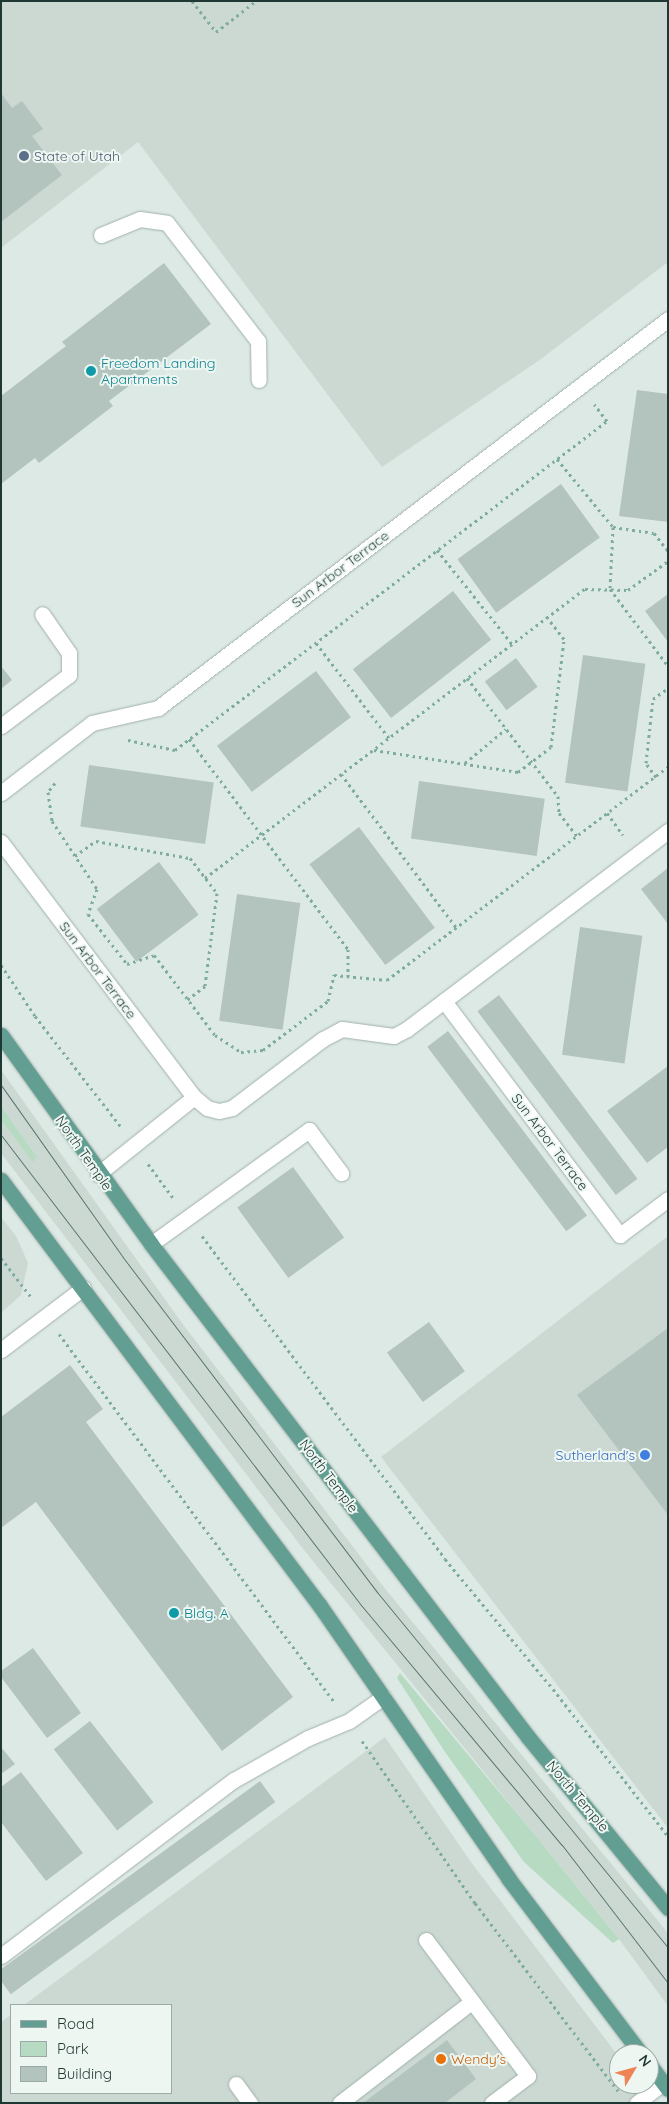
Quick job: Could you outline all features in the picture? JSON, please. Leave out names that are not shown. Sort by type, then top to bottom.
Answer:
[{"type":"main road","name":"North Temple","points":[[1,1035],[98,1174],[151,1244],[528,1737],[668,1908]]},
{"type":"main road","points":[[1,1180],[320,1606],[508,1878],[633,2044]]},
{"type":"street","points":[[101,235],[140,219],[168,223],[258,341],[259,380]]},
{"type":"street","name":"Sun Arbor Terrace","points":[[1,793],[92,724],[158,708],[668,319]]},
{"type":"street","points":[[1,726],[69,675],[69,654],[42,614]]},
{"type":"street","name":"Sun Arbor Terrace","points":[[1,842],[194,1097],[207,1108],[219,1111],[232,1108],[323,1039],[342,1029],[394,1036],[444,1001],[668,832]]},
{"type":"street","name":"Sun Arbor Terrace","points":[[444,1001],[620,1235],[668,1199]]},
{"type":"street","points":[[98,1174],[194,1097]]},
{"type":"street","points":[[151,1244],[309,1130],[341,1173]]},
{"type":"street","points":[[1,1350],[83,1288]]},
{"type":"street","points":[[1,1956],[234,1780],[308,1738],[349,1721],[383,1696]]},
{"type":"street","points":[[426,1940],[528,2076],[492,2103]]},
{"type":"street","points":[[340,2103],[471,2002]]},
{"type":"street","points":[[236,2084],[250,2103]]},
{"type":"street","points":[[637,2103],[665,2086]]},
{"type":"path","points":[[192,1],[216,32],[256,1]]},
{"type":"path","points":[[121,738],[175,750],[607,422],[592,402],[599,396]]},
{"type":"path","points":[[557,459],[613,528],[610,589],[668,666]]},
{"type":"path","points":[[613,528],[654,533],[668,551]]},
{"type":"path","points":[[438,550],[512,644]]},
{"type":"path","points":[[205,878],[585,588],[628,590],[668,561]]},
{"type":"path","points":[[373,750],[518,772],[532,762],[550,747],[564,639],[547,617]]},
{"type":"path","points":[[316,643],[389,738]]},
{"type":"path","points":[[467,678],[558,796],[560,813],[577,836]]},
{"type":"path","points":[[656,777],[646,763],[653,699],[668,688]]},
{"type":"path","points":[[465,763],[506,729]]},
{"type":"path","points":[[189,739],[348,949],[348,977]]},
{"type":"path","points":[[58,780],[48,792],[52,821],[97,889],[88,914],[127,964],[154,955],[214,1035],[241,1052],[263,1050],[328,1001],[334,975],[387,980],[668,768]]},
{"type":"path","points":[[341,774],[456,927]]},
{"type":"path","points":[[75,856],[96,841],[190,858],[216,893],[205,986],[187,1000]]},
{"type":"path","points":[[1,965],[36,1016],[445,1558],[553,1689],[668,1836]]},
{"type":"path","points":[[1,1258],[21,1284]]},
{"type":"path","points":[[69,1346],[339,1708]]},
{"type":"path","points":[[357,1733],[475,1903],[606,2077]]},
{"type":"shaded area","points":[[1,1],[668,1],[668,262],[541,359],[382,467],[138,142],[1,248]]},
{"type":"shaded area","points":[[1,1070],[182,1323],[383,1586],[668,1933],[668,2006],[616,1935],[304,1550],[1,1153],[1,1120],[33,1161],[37,1157],[1,1106]]},
{"type":"shaded area","points":[[1,1217],[16,1236],[28,1263],[21,1295],[1,1313]]},
{"type":"shaded area","points":[[668,1236],[668,1828],[381,1457]]},
{"type":"shaded area","points":[[385,1737],[471,1862],[609,2044],[609,2094],[647,2094],[654,2103],[1,2103],[1,2022],[10,2016],[10,2094],[172,2094],[172,2004],[25,2004]]},
{"type":"green space","points":[[1,1106],[37,1157],[33,1162],[1,1120]]},
{"type":"green space","points":[[400,1673],[619,1939],[613,1943],[524,1862],[445,1752],[397,1678]]},
{"type":"building","name":"State of Utah","points":[[1,93],[12,108],[22,101],[43,129],[32,136],[62,175],[1,222]]},
{"type":"building","name":"Freedom Landing Apartments","points":[[164,263],[211,324],[109,401],[113,406],[39,463],[35,458],[1,484],[1,396],[66,346],[62,342]]},
{"type":"building","points":[[637,390],[668,394],[668,522],[619,516]]},
{"type":"building","points":[[561,484],[600,537],[496,613],[457,559]]},
{"type":"building","points":[[453,591],[491,640],[391,718],[353,669]]},
{"type":"building","points":[[668,594],[668,642],[645,611]]},
{"type":"building","points":[[583,655],[645,664],[627,792],[565,783]]},
{"type":"building","points":[[516,658],[538,687],[507,710],[485,681]]},
{"type":"building","points":[[1,666],[12,680],[1,689]]},
{"type":"building","points":[[316,671],[351,717],[252,792],[217,746]]},
{"type":"building","points":[[89,765],[214,783],[205,844],[80,826]]},
{"type":"building","points":[[419,781],[545,799],[537,856],[411,838]]},
{"type":"building","points":[[359,827],[435,928],[385,965],[309,864]]},
{"type":"building","points":[[159,862],[199,915],[136,962],[97,909]]},
{"type":"building","points":[[668,868],[668,924],[641,889]]},
{"type":"building","points":[[237,894],[300,903],[283,1030],[219,1021]]},
{"type":"building","points":[[580,927],[642,936],[624,1064],[562,1055]]},
{"type":"building","points":[[499,995],[637,1179],[616,1195],[477,1011]]},
{"type":"building","points":[[448,1031],[587,1215],[566,1231],[427,1047]]},
{"type":"building","points":[[668,1066],[668,1147],[647,1163],[607,1111]]},
{"type":"building","points":[[293,1167],[344,1237],[288,1278],[237,1208]]},
{"type":"building","points":[[429,1322],[465,1371],[423,1402],[387,1353]]},
{"type":"building","name":"Sutherland's","points":[[668,1328],[668,1515],[577,1395]]},
{"type":"building","name":"Bldg. A","points":[[70,1365],[103,1409],[86,1422],[293,1697],[222,1751],[36,1502],[1,1528],[1,1417]]},
{"type":"building","points":[[33,1648],[81,1713],[47,1738],[1,1677],[1,1671]]},
{"type":"building","points":[[90,1721],[153,1802],[117,1830],[54,1749]]},
{"type":"building","points":[[1,1747],[15,1764],[1,1774]]},
{"type":"building","points":[[21,1772],[83,1853],[46,1881],[1,1822],[1,1787]]},
{"type":"building","points":[[260,1781],[275,1802],[11,1994],[1,1981],[1,1969]]},
{"type":"building","name":"Wendy's","points":[[447,2040],[476,2079],[445,2103],[363,2103]]},
{"type":"tram line","points":[[1,1085],[125,1260],[377,1592],[668,1948]]},
{"type":"tram line","points":[[1,1135],[361,1605],[562,1845],[668,1983]]},
{"type":"place","name":"State of Utah","points":[[24,156]]},
{"type":"place","name":"Freedom Landing Apartments","points":[[91,371]]},
{"type":"place","name":"Sutherland's","points":[[645,1455]]},
{"type":"place","name":"Bldg. A","points":[[174,1613]]},
{"type":"place","name":"Wendy's","points":[[441,2059]]}]
